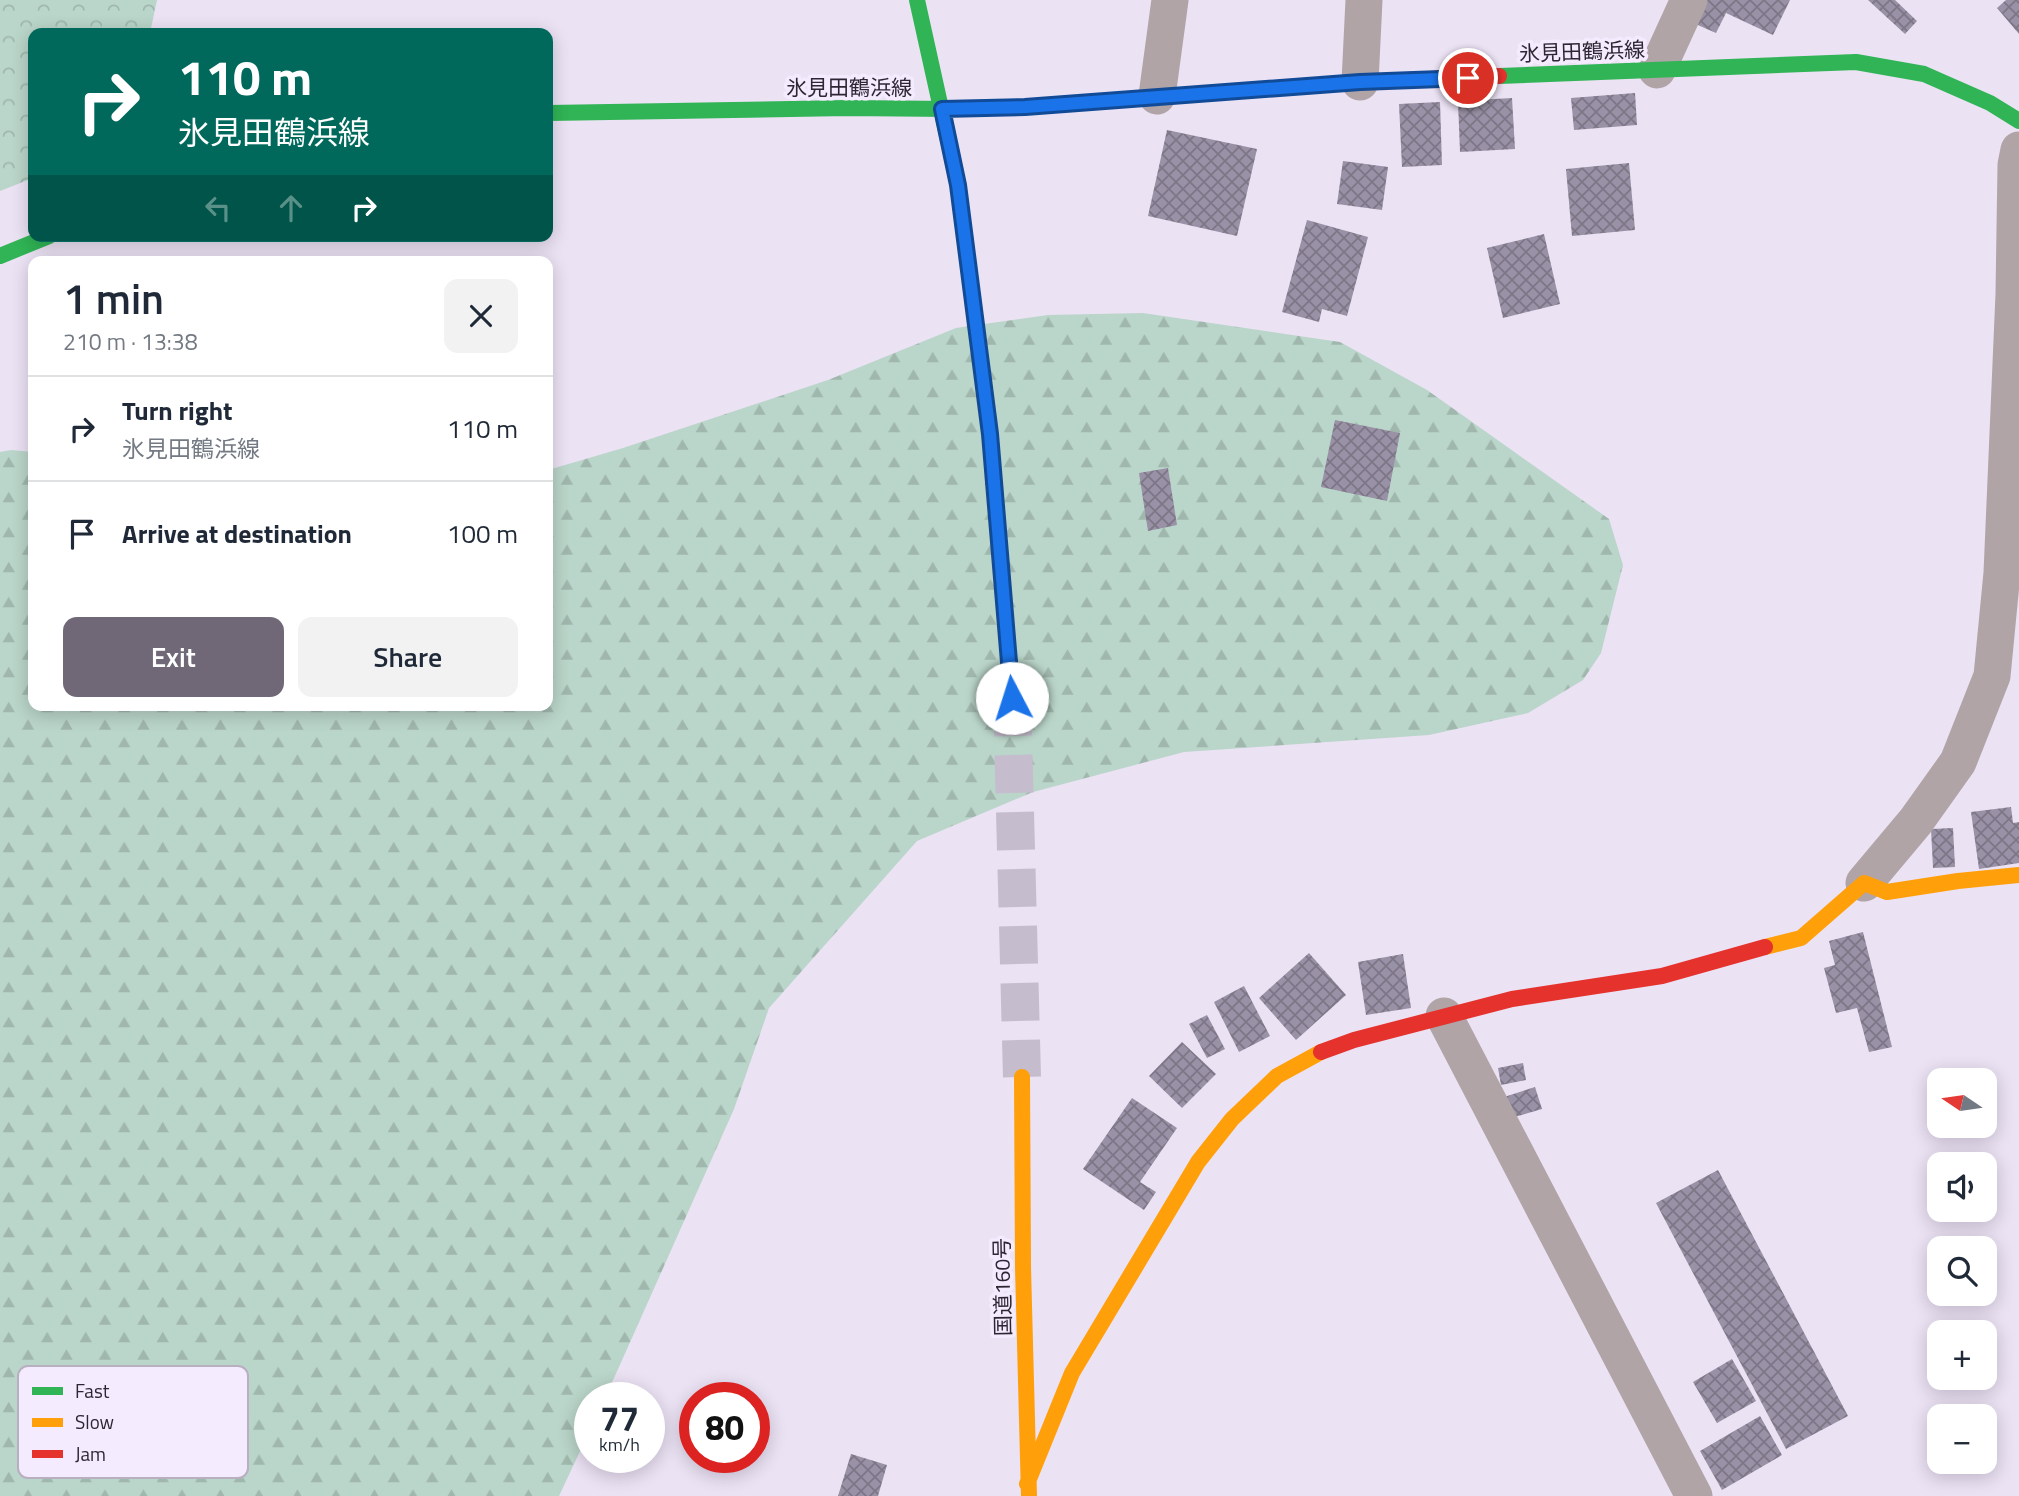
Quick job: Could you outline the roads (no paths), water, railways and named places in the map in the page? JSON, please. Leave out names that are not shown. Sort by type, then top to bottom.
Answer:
[{"type":"main road","points":[[917,0],[958,185],[990,434],[1012,698]]},
{"type":"main road","name":"氷見田鶴浜線","points":[[553,113],[1025,107],[1360,82],[1856,62],[1924,74],[1990,103],[2019,121]]},
{"type":"main road","points":[[0,256],[34,242]]},
{"type":"main road","points":[[1026,1491],[1072,1373],[1198,1162],[1232,1119],[1277,1076],[1314,1054],[1354,1040],[1444,1016],[1512,999],[1661,976],[1801,938],[1864,883],[1887,892],[2019,875]]},
{"type":"main road","name":"国道160号","points":[[1022,1077],[1026,1491]]},
{"type":"street","points":[[1157,96],[1170,0]]},
{"type":"street","points":[[1360,82],[1364,0]]},
{"type":"street","points":[[1657,70],[1689,0]]},
{"type":"street","points":[[1864,883],[1916,821],[1958,762],[1992,676],[2003,560],[2014,294],[2016,165],[2019,150]]},
{"type":"street","points":[[1444,1016],[1693,1496]]},
{"type":"tunnel","points":[[1012,698],[1022,1077]]}]
